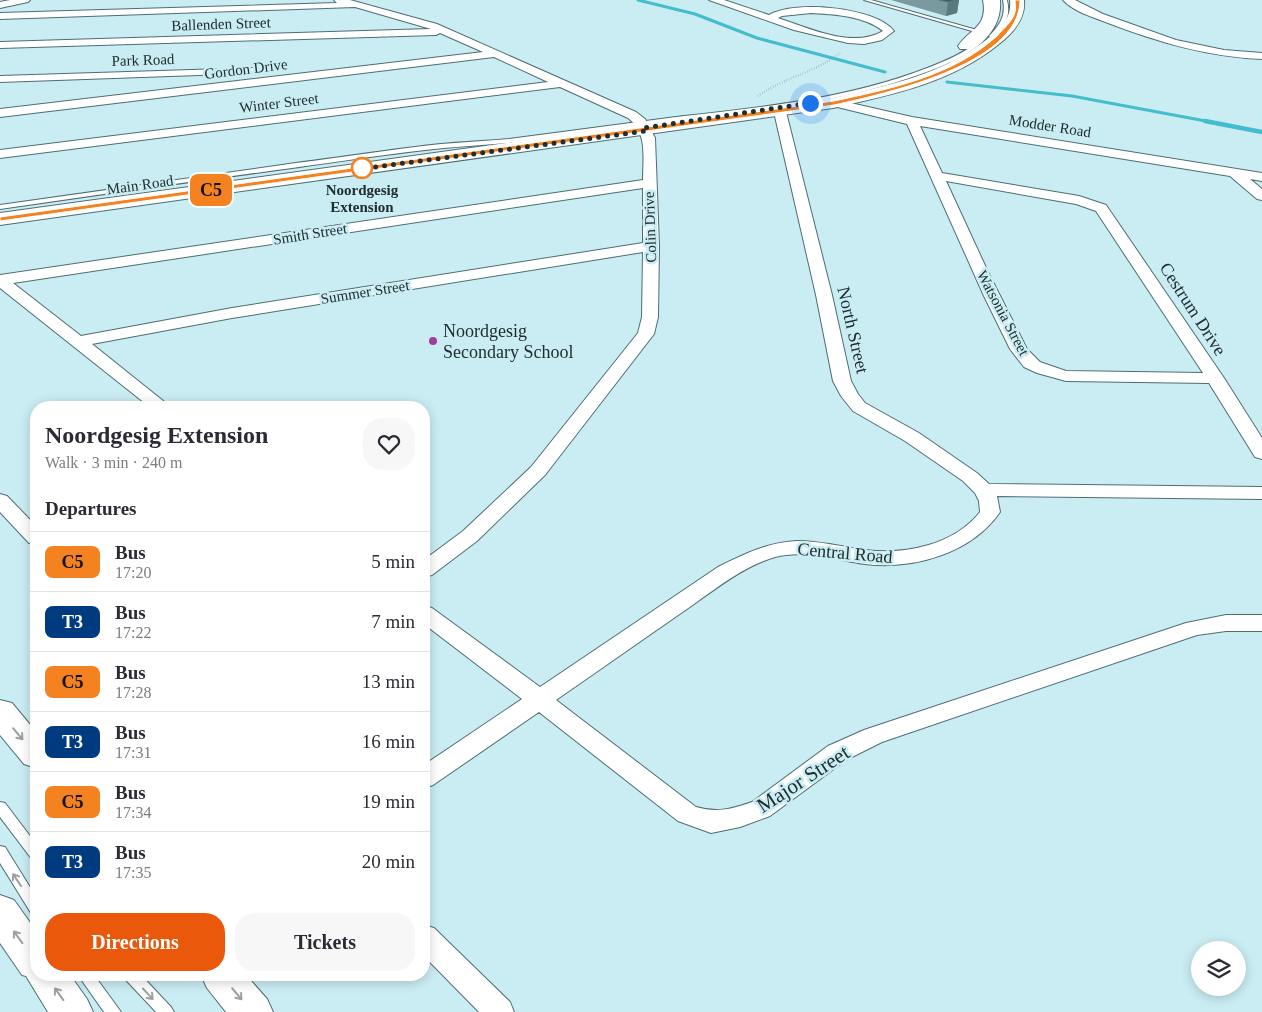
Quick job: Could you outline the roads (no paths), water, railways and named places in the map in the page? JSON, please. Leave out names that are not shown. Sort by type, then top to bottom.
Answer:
[{"type":"main road","points":[[642,125],[780,112],[875,94],[923,74],[957,52],[981,32],[991,17],[992,8],[990,0]]},
{"type":"main road","points":[[642,125],[746,105],[834,92],[899,76],[950,69],[979,54],[1004,32],[1017,13],[1017,0]]},
{"type":"main road","name":"Main Road","points":[[0,206],[642,125]]},
{"type":"main road","name":"Main Road","points":[[0,218],[417,160],[642,125]]},
{"type":"main road","points":[[0,712],[30,748]]},
{"type":"main road","points":[[0,912],[30,954]]},
{"type":"main road","points":[[50,981],[72,1012]]},
{"type":"main road","points":[[226,981],[252,1012]]},
{"type":"street","points":[[0,5],[26,0]]},
{"type":"street","points":[[339,0],[422,22],[443,30],[563,83],[642,125]]},
{"type":"street","points":[[714,0],[770,19],[844,40],[877,38],[889,31],[880,24],[828,10],[790,11],[780,13],[770,19]]},
{"type":"street","points":[[1068,0],[1083,9],[1177,45],[1223,54],[1262,56]]},
{"type":"street","points":[[0,16],[357,5]]},
{"type":"street","name":"Ballenden Street","points":[[0,45],[420,33],[443,30]]},
{"type":"street","name":"Gordon Drive","points":[[0,113],[494,54]]},
{"type":"street","name":"Park Road","points":[[0,79],[377,68]]},
{"type":"street","name":"Winter Street","points":[[0,154],[563,83]]},
{"type":"street","name":"Modder Road","points":[[834,103],[912,121],[1262,177]]},
{"type":"street","name":"North Street","points":[[780,112],[824,295],[842,381],[850,396],[860,407],[952,463],[984,490]]},
{"type":"street","name":"Watsonia Street","points":[[912,121],[939,176],[993,300],[1023,355],[1030,363],[1042,370],[1066,376],[1215,378]]},
{"type":"street","name":"Colin Drive","points":[[430,566],[470,536],[538,471],[646,334],[650,317],[652,246],[649,183],[650,146],[649,138],[642,125]]},
{"type":"street","points":[[1234,172],[1262,196]]},
{"type":"street","name":"Cestrum Drive","points":[[939,176],[1079,200],[1094,204],[1104,211],[1215,378],[1262,453]]},
{"type":"street","name":"Smith Street","points":[[0,280],[649,183]]},
{"type":"street","name":"Summer Street","points":[[80,341],[232,313],[652,246]]},
{"type":"street","points":[[0,280],[154,401]]},
{"type":"street","points":[[984,490],[1262,493]]},
{"type":"street","name":"Central Road","points":[[430,774],[726,572],[748,560],[787,548],[805,548],[867,557],[897,558],[930,552],[964,538],[981,526],[990,512],[989,501],[984,490]]},
{"type":"street","points":[[0,500],[30,532]]},
{"type":"street","name":"Major Street","points":[[430,617],[687,814],[711,822],[740,817],[761,809],[837,753],[873,736],[1194,628],[1226,623],[1262,623]]},
{"type":"street","points":[[430,943],[499,1012]]},
{"type":"lane","points":[[866,0],[981,32]]},
{"type":"lane","points":[[642,125],[819,98],[870,87],[921,72],[955,58],[985,36],[998,18],[1000,9],[998,0]]},
{"type":"lane","points":[[642,125],[826,101],[886,87],[934,72],[963,59],[977,50],[996,33],[1006,19],[1006,0]]},
{"type":"lane","points":[[0,806],[30,846]]},
{"type":"lane","points":[[0,851],[30,899]]},
{"type":"lane","points":[[89,981],[113,1012]]},
{"type":"lane","points":[[137,981],[166,1012]]},
{"type":"waterway","points":[[638,0],[695,14],[757,38],[885,72]]},
{"type":"waterway","points":[[947,82],[1072,96],[1211,122]]},
{"type":"waterway","points":[[1205,121],[1262,132]]},
{"type":"place","name":"Noordgesig Extension","points":[[362,168]]},
{"type":"place","name":"Noordgesig Secondary School","points":[[433,341]]}]
